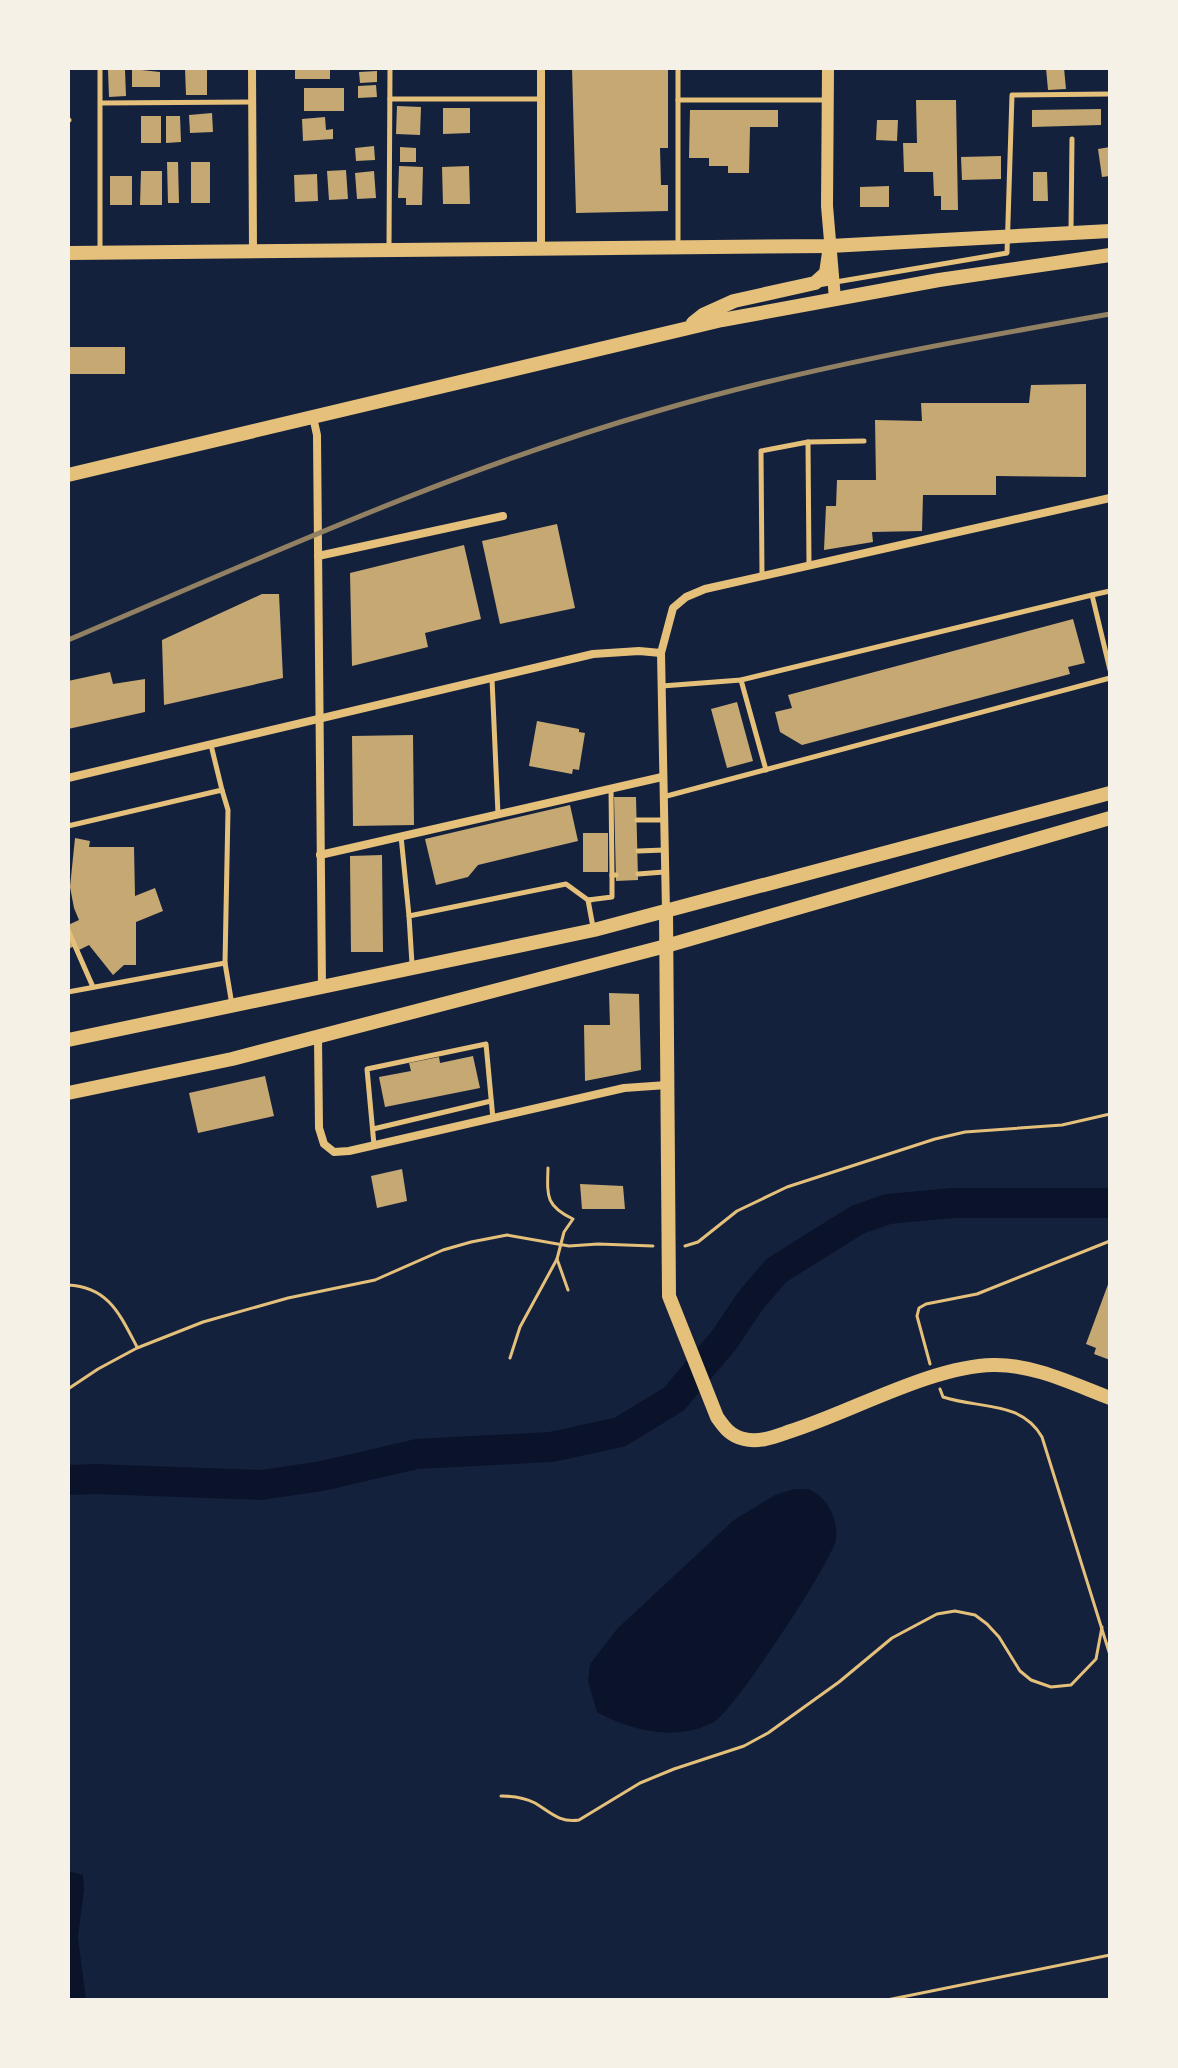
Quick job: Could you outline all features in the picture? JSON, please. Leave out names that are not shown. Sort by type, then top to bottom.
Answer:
[{"type":"main road","points":[[68,253],[830,246],[1110,231]]},
{"type":"main road","points":[[686,328],[703,315],[734,301],[815,283],[826,273],[830,246]]},
{"type":"main road","points":[[68,475],[686,328],[939,280],[1110,255]]},
{"type":"main road","points":[[68,1040],[594,930],[1110,793]]},
{"type":"main road","points":[[68,1093],[165,1074],[318,1037],[666,946],[1110,818]]},
{"type":"main road","points":[[666,911],[669,1296],[717,1417],[728,1432],[743,1439],[760,1440],[806,1426],[935,1377],[974,1367],[1012,1366],[1034,1370],[1110,1398]]},
{"type":"street","points":[[252,68],[253,253]]},
{"type":"street","points":[[541,68],[541,251]]},
{"type":"street","points":[[828,68],[827,206],[835,299]]},
{"type":"street","points":[[313,417],[317,435],[322,987]]},
{"type":"street","points":[[666,911],[661,653],[673,608],[686,597],[705,589],[1110,498]]},
{"type":"street","points":[[318,556],[503,516]]},
{"type":"street","points":[[68,778],[593,654],[661,653]]},
{"type":"street","points":[[320,855],[662,777]]},
{"type":"street","points":[[318,1037],[319,1128],[324,1144],[334,1152],[375,1146],[624,1088],[667,1085]]},
{"type":"lane","points":[[100,68],[100,252]]},
{"type":"lane","points":[[389,252],[390,68]]},
{"type":"lane","points":[[678,68],[678,249]]},
{"type":"lane","points":[[805,287],[1007,253],[1010,238],[1012,95],[1110,94]]},
{"type":"lane","points":[[390,99],[541,99]]},
{"type":"lane","points":[[678,100],[827,100]]},
{"type":"lane","points":[[101,103],[252,102]]},
{"type":"lane","points":[[1071,232],[1072,139]]},
{"type":"lane","points":[[762,576],[761,451],[808,442],[864,441]]},
{"type":"lane","points":[[808,442],[809,566]]},
{"type":"lane","points":[[662,686],[741,680],[1110,591]]},
{"type":"lane","points":[[1092,595],[1110,670]]},
{"type":"lane","points":[[492,678],[498,814]]},
{"type":"lane","points":[[663,797],[1110,678]]},
{"type":"lane","points":[[741,680],[766,770]]},
{"type":"lane","points":[[211,744],[228,810],[225,963],[232,1006]]},
{"type":"lane","points":[[588,900],[612,897],[614,852],[611,789]]},
{"type":"lane","points":[[68,826],[222,790]]},
{"type":"lane","points":[[637,820],[663,820]]},
{"type":"lane","points":[[401,836],[413,968]]},
{"type":"lane","points":[[638,851],[664,850]]},
{"type":"lane","points":[[638,874],[664,872]]},
{"type":"lane","points":[[409,916],[566,884],[588,900],[594,930]]},
{"type":"lane","points":[[68,930],[93,987]]},
{"type":"lane","points":[[68,992],[225,963]]},
{"type":"lane","points":[[375,1146],[367,1069],[486,1044],[493,1119]]},
{"type":"lane","points":[[373,1129],[491,1101]]},
{"type":"path","points":[[68,1389],[137,1348],[240,1310],[375,1280],[435,1253],[471,1242],[507,1235],[561,1245],[668,1247],[698,1242],[737,1211],[787,1187],[935,1139],[965,1132],[1062,1125],[1110,1114]]},
{"type":"path","points":[[510,1358],[520,1327],[557,1259],[564,1232],[573,1219],[551,1204],[548,1168]]},
{"type":"path","points":[[1110,1241],[977,1294],[926,1304],[919,1308],[917,1316],[943,1397],[1011,1410],[1035,1424],[1042,1437],[1110,1655]]},
{"type":"path","points":[[557,1259],[568,1290]]},
{"type":"path","points":[[68,1285],[91,1287],[99,1292],[112,1304],[137,1348]]},
{"type":"path","points":[[501,1796],[533,1802],[553,1817],[579,1820],[640,1783],[724,1754],[768,1733],[839,1682],[892,1638],[937,1614],[955,1611],[975,1615],[999,1637],[1020,1671],[1031,1680],[1051,1687],[1071,1685],[1096,1659],[1102,1627]]},
{"type":"path","points":[[887,2000],[1110,1955]]},
{"type":"water","points":[[794,1489],[809,1489],[830,1509],[835,1523],[836,1539],[831,1553],[760,1666],[725,1712],[714,1722],[700,1728],[670,1733],[639,1729],[597,1712],[588,1681],[590,1664],[617,1629],[734,1520],[775,1495]]},
{"type":"water","points":[[68,1871],[83,1875],[78,1937],[86,2000],[68,2000]]},
{"type":"building","points":[[185,68],[207,68],[207,95],[186,95]]},
{"type":"building","points":[[295,68],[330,68],[330,79],[295,79]]},
{"type":"building","points":[[572,68],[668,68],[668,148],[660,148],[661,185],[668,185],[668,211],[576,213]]},
{"type":"building","points":[[1046,68],[1064,68],[1066,89],[1048,90]]},
{"type":"building","points":[[132,69],[160,72],[160,87],[132,87]]},
{"type":"building","points":[[108,70],[125,70],[126,96],[109,97]]},
{"type":"building","points":[[377,71],[377,82],[360,83],[359,72]]},
{"type":"building","points":[[376,85],[377,97],[358,98],[358,86]]},
{"type":"building","points":[[304,88],[344,88],[344,111],[304,111]]},
{"type":"building","points":[[916,100],[956,100],[958,210],[941,210],[941,196],[934,196],[933,172],[904,172],[903,143],[917,143]]},
{"type":"building","points":[[397,106],[421,107],[420,135],[396,134]]},
{"type":"building","points":[[443,108],[470,108],[470,133],[443,134]]},
{"type":"building","points":[[1101,109],[1101,125],[1032,127],[1032,110]]},
{"type":"building","points":[[690,110],[778,110],[778,127],[750,127],[749,173],[728,173],[728,166],[709,166],[709,158],[689,158]]},
{"type":"building","points":[[212,113],[213,132],[190,133],[189,115]]},
{"type":"building","points":[[141,116],[161,116],[161,143],[141,143]]},
{"type":"building","points":[[166,116],[180,116],[181,142],[166,143]]},
{"type":"building","points":[[325,117],[326,130],[333,129],[333,139],[303,141],[302,119]]},
{"type":"building","points":[[877,120],[898,120],[897,141],[876,140]]},
{"type":"building","points":[[374,146],[375,160],[356,161],[355,148]]},
{"type":"building","points":[[400,147],[416,148],[416,162],[400,162]]},
{"type":"building","points":[[1110,147],[1110,176],[1102,177],[1098,149]]},
{"type":"building","points":[[1001,156],[1001,179],[962,180],[961,157]]},
{"type":"building","points":[[167,162],[178,162],[179,203],[168,203]]},
{"type":"building","points":[[191,162],[210,162],[210,203],[191,203]]},
{"type":"building","points":[[399,166],[423,167],[422,205],[406,205],[406,198],[398,198]]},
{"type":"building","points":[[469,166],[470,204],[443,204],[442,167]]},
{"type":"building","points":[[346,170],[348,199],[329,200],[327,171]]},
{"type":"building","points":[[141,171],[162,171],[162,205],[140,205]]},
{"type":"building","points":[[374,171],[376,198],[357,199],[355,173]]},
{"type":"building","points":[[1033,172],[1047,172],[1048,201],[1033,201]]},
{"type":"building","points":[[317,174],[318,201],[295,202],[294,175]]},
{"type":"building","points":[[110,176],[132,176],[132,205],[110,205]]},
{"type":"building","points":[[889,186],[889,207],[860,207],[860,187]]},
{"type":"building","points":[[68,347],[125,347],[125,374],[68,374]]},
{"type":"building","points":[[1086,384],[1086,477],[996,476],[996,495],[923,495],[922,531],[872,532],[873,542],[824,550],[826,506],[836,506],[837,480],[876,480],[875,420],[922,421],[921,403],[1029,403],[1031,385]]},
{"type":"building","points":[[557,524],[575,608],[500,624],[482,541]]},
{"type":"building","points":[[464,545],[481,619],[425,633],[428,647],[352,666],[350,573]]},
{"type":"building","points":[[262,594],[279,594],[283,678],[164,705],[162,640]]},
{"type":"building","points":[[1073,619],[1085,663],[1068,667],[1070,674],[802,745],[780,732],[775,712],[792,708],[788,695]]},
{"type":"building","points":[[110,672],[113,684],[145,679],[145,712],[68,729],[68,681]]},
{"type":"building","points":[[737,702],[753,761],[727,768],[711,709]]},
{"type":"building","points":[[537,721],[579,729],[579,732],[585,733],[579,770],[573,769],[572,774],[529,766]]},
{"type":"building","points":[[413,735],[414,825],[353,826],[352,736]]},
{"type":"building","points":[[614,797],[636,797],[638,880],[616,881]]},
{"type":"building","points":[[570,805],[578,841],[478,865],[468,877],[436,885],[425,839]]},
{"type":"building","points":[[583,833],[608,833],[608,872],[583,872]]},
{"type":"building","points":[[75,838],[90,841],[89,847],[134,847],[135,896],[155,888],[163,911],[136,922],[136,965],[124,965],[113,975],[89,945],[79,950],[77,945],[68,949],[68,925],[79,920],[70,887]]},
{"type":"building","points":[[382,855],[383,952],[351,952],[350,856]]},
{"type":"building","points":[[609,993],[639,994],[641,1070],[585,1081],[584,1025],[610,1025]]},
{"type":"building","points":[[473,1056],[480,1088],[385,1107],[379,1077],[411,1071],[409,1063],[439,1057],[440,1063]]},
{"type":"building","points":[[265,1076],[274,1116],[198,1133],[189,1093]]},
{"type":"building","points":[[402,1169],[407,1201],[377,1208],[371,1176]]},
{"type":"building","points":[[580,1184],[623,1186],[625,1209],[582,1209]]},
{"type":"building","points":[[1110,1279],[1110,1360],[1094,1354],[1096,1348],[1086,1344]]},
{"type":"waterway","points":[[68,1480],[261,1485],[322,1476],[417,1454],[551,1447],[620,1432],[674,1399],[777,1270],[857,1220],[888,1209],[953,1203],[1110,1203]]},
{"type":"railway","points":[[68,640],[358,517],[579,435],[710,396],[824,369],[1110,314]]}]
